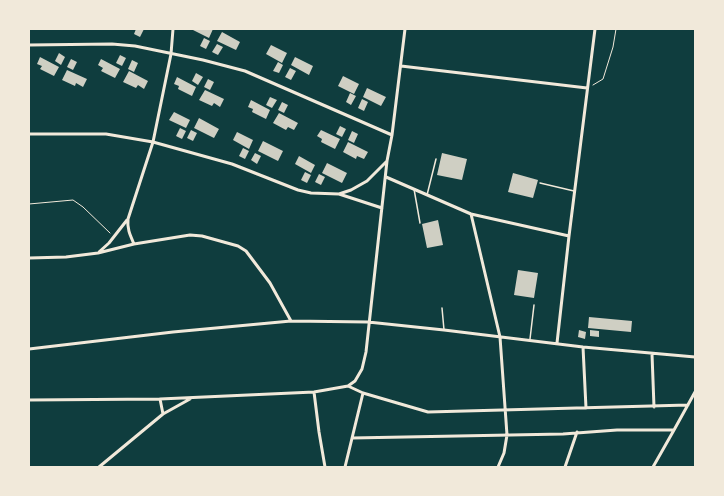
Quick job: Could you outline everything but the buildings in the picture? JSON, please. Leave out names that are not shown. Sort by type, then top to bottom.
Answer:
[{"type":"street","points":[[134,244],[129,235],[128,219],[153,142],[171,54],[173,29]]},
{"type":"street","points":[[29,400],[160,399],[314,392],[348,386],[355,381],[362,369],[366,352],[368,322],[387,161],[392,136],[405,29]]},
{"type":"street","points":[[557,343],[574,191],[595,29]]},
{"type":"street","points":[[29,45],[112,44],[135,46],[222,64],[245,71],[392,136]]},
{"type":"street","points":[[401,66],[587,88]]},
{"type":"street","points":[[29,134],[106,134],[153,142],[232,164],[298,190],[311,193],[339,194],[382,208]]},
{"type":"street","points":[[339,194],[355,188],[367,181],[387,161]]},
{"type":"street","points":[[386,177],[471,214],[569,236]]},
{"type":"street","points":[[471,214],[500,337],[507,435],[504,453],[498,467]]},
{"type":"street","points":[[98,253],[128,219]]},
{"type":"street","points":[[29,258],[66,257],[98,253],[134,244],[196,235],[242,248],[250,255],[270,283],[291,321]]},
{"type":"street","points":[[29,349],[151,334],[291,321],[368,322],[583,347],[695,357]]},
{"type":"street","points":[[583,347],[586,408]]},
{"type":"street","points":[[652,354],[654,407]]},
{"type":"street","points":[[348,386],[363,393],[428,412],[688,405]]},
{"type":"street","points":[[314,392],[325,467]]},
{"type":"street","points":[[653,467],[695,392]]},
{"type":"street","points":[[345,467],[363,393]]},
{"type":"street","points":[[99,467],[163,414],[192,398]]},
{"type":"street","points":[[160,399],[163,414]]},
{"type":"street","points":[[352,438],[674,430]]},
{"type":"street","points":[[565,467],[577,432]]},
{"type":"lane","points":[[427,195],[436,159]]},
{"type":"lane","points":[[540,183],[574,191]]},
{"type":"lane","points":[[414,189],[420,223]]},
{"type":"lane","points":[[530,340],[534,305]]},
{"type":"lane","points":[[442,308],[444,330]]},
{"type":"path","points":[[587,88],[603,79],[613,47],[616,29]]},
{"type":"path","points":[[29,204],[73,200],[83,207],[114,236]]}]
